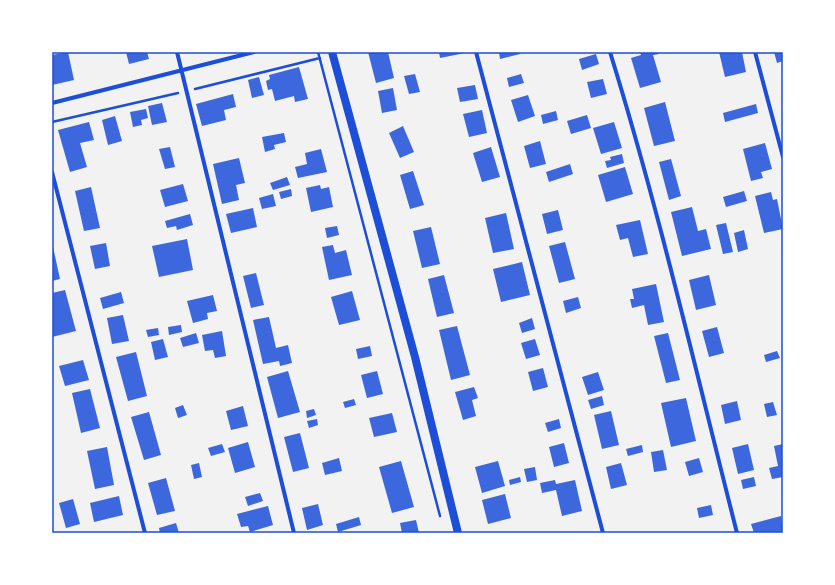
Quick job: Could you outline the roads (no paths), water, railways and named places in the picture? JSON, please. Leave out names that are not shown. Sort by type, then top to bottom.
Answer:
[{"type":"main road","points":[[332,52],[415,357],[458,533]]},
{"type":"street","points":[[177,52],[294,533]]},
{"type":"street","points":[[52,103],[254,52]]},
{"type":"street","points":[[476,52],[603,533]]},
{"type":"street","points":[[610,52],[626,104],[668,261],[737,533]]},
{"type":"street","points":[[755,52],[783,157]]},
{"type":"street","points":[[52,172],[145,533]]}]
